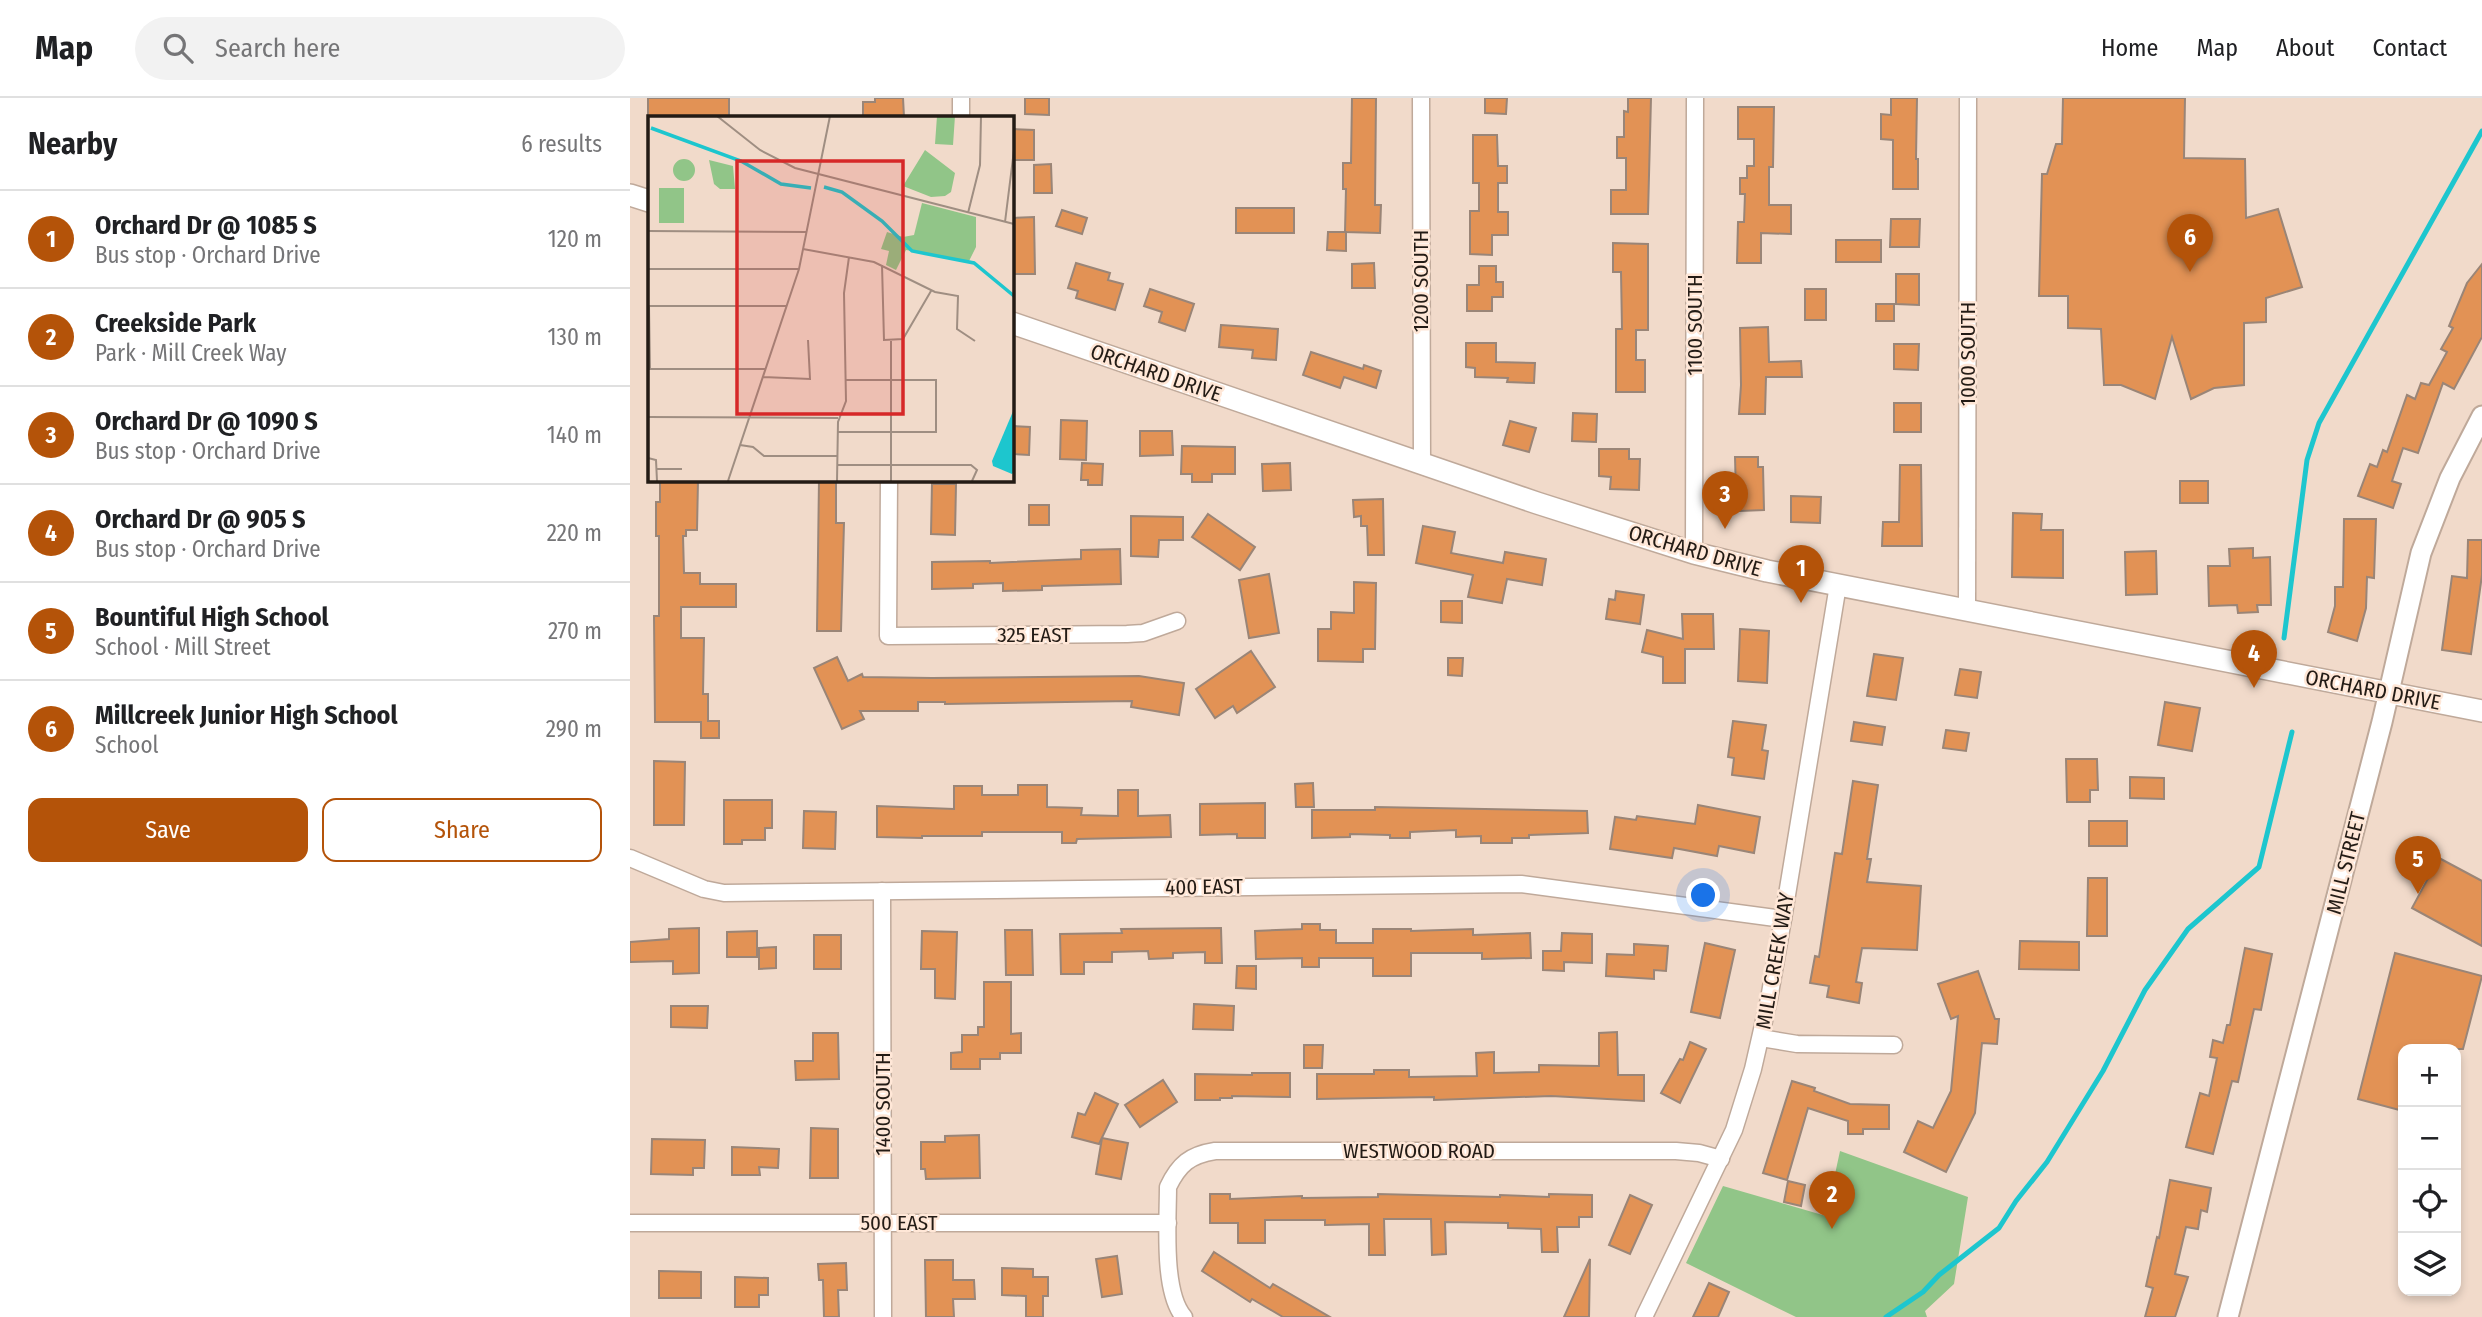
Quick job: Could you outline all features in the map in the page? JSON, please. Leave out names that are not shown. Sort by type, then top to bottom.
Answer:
[{"type":"main road","points":[[630,195],[648,201]]},
{"type":"main road","name":"ORCHARD DRIVE","points":[[1013,323],[1549,507],[1694,553],[1767,571],[2482,711]]},
{"type":"street","points":[[961,98],[961,116]]},
{"type":"street","name":"1200 SOUTH","points":[[1422,98],[1422,463]]},
{"type":"street","name":"1100 SOUTH","points":[[1694,553],[1695,98]]},
{"type":"street","name":"1000 SOUTH","points":[[1967,610],[1968,98]]},
{"type":"street","name":"MILL STREET","points":[[2228,1317],[2389,693],[2412,588],[2432,520],[2482,416]]},
{"type":"street","name":"325 EAST","points":[[888,481],[888,636],[1127,634],[1143,633],[1177,621]]},
{"type":"street","name":"MILL CREEK WAY","points":[[1644,1317],[1721,1159],[1745,1100],[1761,1038],[1783,919],[1838,585]]},
{"type":"street","name":"400 EAST","points":[[630,858],[714,893],[1521,884],[1783,919]]},
{"type":"street","name":"1400 SOUTH","points":[[882,891],[883,1317]]},
{"type":"street","points":[[1761,1038],[1797,1044],[1894,1045]]},
{"type":"street","name":"WESTWOOD ROAD","points":[[1184,1317],[1177,1310],[1171,1292],[1168,1187],[1185,1160],[1199,1154],[1215,1151],[1676,1151],[1721,1159]]},
{"type":"street","name":"500 EAST","points":[[630,1223],[1168,1223]]},
{"type":"green space","points":[[1840,1151],[1968,1197],[1954,1284],[1925,1311],[1927,1317],[1796,1317],[1686,1263],[1723,1186],[1826,1216]]},
{"type":"building","points":[[648,98],[729,98],[729,116],[648,116]]},
{"type":"building","points":[[875,98],[903,98],[904,116],[863,116],[863,102],[875,102]]},
{"type":"building","points":[[1025,98],[1049,98],[1049,115],[1025,114]]},
{"type":"building","points":[[1352,98],[1376,98],[1375,205],[1381,205],[1380,233],[1345,232],[1346,189],[1343,189],[1343,163],[1351,163]]},
{"type":"building","points":[[1485,98],[1507,98],[1506,114],[1485,113]]},
{"type":"building","points":[[1628,98],[1651,98],[1648,214],[1611,214],[1611,190],[1626,190],[1626,158],[1617,158],[1617,137],[1624,137],[1624,111],[1628,112]]},
{"type":"building","points":[[1891,98],[1917,98],[1918,189],[1893,189],[1893,140],[1881,139],[1881,114],[1891,115]]},
{"type":"building","points":[[2063,98],[2185,98],[2184,158],[2245,159],[2246,218],[2278,209],[2302,287],[2266,298],[2266,322],[2244,323],[2244,385],[2214,388],[2191,399],[2172,337],[2155,399],[2121,385],[2104,385],[2101,329],[2068,328],[2068,296],[2039,296],[2042,174],[2047,174],[2056,144],[2062,144]]},
{"type":"building","points":[[1738,107],[1774,107],[1769,205],[1791,205],[1791,234],[1761,233],[1761,263],[1737,263],[1738,222],[1744,222],[1745,194],[1740,194],[1740,178],[1747,178],[1747,166],[1754,166],[1754,139],[1738,139]]},
{"type":"building","points":[[1013,129],[1034,130],[1034,160],[1013,160]]},
{"type":"building","points":[[1473,135],[1497,135],[1498,166],[1507,166],[1507,183],[1498,183],[1498,212],[1508,212],[1508,235],[1492,235],[1492,255],[1470,254],[1470,211],[1479,211],[1479,183],[1473,183]]},
{"type":"building","points":[[1051,164],[1052,193],[1034,193],[1034,165]]},
{"type":"building","points":[[1236,208],[1294,208],[1294,233],[1236,233]]},
{"type":"building","points":[[1062,210],[1087,218],[1082,234],[1056,226]]},
{"type":"building","points":[[1034,217],[1035,274],[1013,274],[1013,218]]},
{"type":"building","points":[[1891,219],[1920,219],[1919,247],[1890,247]]},
{"type":"building","points":[[1328,232],[1346,232],[1346,251],[1327,250]]},
{"type":"building","points":[[1836,240],[1881,240],[1881,262],[1836,262]]},
{"type":"building","points":[[1613,243],[1648,244],[1648,330],[1636,330],[1636,360],[1645,360],[1645,392],[1616,392],[1616,329],[1622,329],[1621,272],[1613,272]]},
{"type":"building","points":[[1076,263],[1110,273],[1108,280],[1123,284],[1115,310],[1076,298],[1078,291],[1068,288]]},
{"type":"building","points":[[1374,263],[1375,288],[1352,288],[1352,264]]},
{"type":"building","points":[[2482,264],[2482,337],[2454,389],[2443,383],[2418,453],[2403,448],[2392,481],[2401,484],[2393,508],[2358,496],[2370,464],[2377,467],[2383,450],[2387,452],[2407,395],[2415,399],[2421,383],[2429,385],[2447,352],[2441,349],[2453,328],[2449,326],[2467,283]]},
{"type":"building","points":[[1479,266],[1496,266],[1496,282],[1503,282],[1503,297],[1492,297],[1492,311],[1467,311],[1467,285],[1479,285]]},
{"type":"building","points":[[1896,274],[1919,274],[1919,305],[1896,304]]},
{"type":"building","points":[[1150,289],[1194,304],[1185,331],[1159,322],[1162,312],[1144,306]]},
{"type":"building","points":[[1805,289],[1826,289],[1826,320],[1805,320]]},
{"type":"building","points":[[1876,304],[1894,304],[1894,321],[1876,321]]},
{"type":"building","points":[[1221,325],[1278,329],[1276,360],[1252,358],[1253,350],[1219,347]]},
{"type":"building","points":[[1768,327],[1769,362],[1801,361],[1802,377],[1766,377],[1765,414],[1739,414],[1740,328]]},
{"type":"building","points":[[1466,343],[1496,343],[1496,362],[1535,363],[1534,383],[1507,382],[1508,378],[1475,377],[1475,368],[1466,367]]},
{"type":"building","points":[[1894,344],[1919,344],[1918,370],[1894,369]]},
{"type":"building","points":[[1311,352],[1363,369],[1364,365],[1381,371],[1376,388],[1344,377],[1340,388],[1303,375]]},
{"type":"building","points":[[1894,403],[1921,403],[1921,432],[1894,432]]},
{"type":"building","points":[[1573,413],[1597,414],[1596,442],[1572,441]]},
{"type":"building","points":[[1061,420],[1087,421],[1086,460],[1060,459]]},
{"type":"building","points":[[1510,421],[1536,428],[1529,452],[1503,445]]},
{"type":"building","points":[[1013,426],[1030,427],[1029,455],[1013,454]]},
{"type":"building","points":[[1140,431],[1172,431],[1173,455],[1140,456]]},
{"type":"building","points":[[1182,446],[1235,447],[1235,474],[1212,474],[1212,482],[1192,482],[1192,474],[1181,474]]},
{"type":"building","points":[[1599,449],[1629,449],[1629,459],[1640,459],[1639,490],[1610,489],[1611,477],[1599,476]]},
{"type":"building","points":[[1735,457],[1758,457],[1758,467],[1763,467],[1764,510],[1740,511],[1740,494],[1736,494]]},
{"type":"building","points":[[1082,463],[1103,464],[1102,485],[1088,485],[1088,480],[1081,480]]},
{"type":"building","points":[[1290,463],[1291,490],[1263,491],[1262,464]]},
{"type":"building","points":[[1900,465],[1921,465],[1922,546],[1882,546],[1883,522],[1899,522]]},
{"type":"building","points":[[660,481],[698,481],[697,530],[686,530],[686,536],[683,536],[684,573],[700,573],[700,584],[736,584],[736,607],[681,607],[681,638],[704,638],[703,694],[708,694],[708,721],[719,721],[719,738],[701,738],[701,722],[655,722],[654,616],[659,616],[659,536],[656,536],[656,502],[660,502]]},
{"type":"building","points":[[819,481],[836,481],[836,523],[844,523],[841,631],[817,631]]},
{"type":"building","points":[[2180,481],[2208,481],[2208,503],[2180,503]]},
{"type":"building","points":[[932,484],[956,484],[955,535],[931,534]]},
{"type":"building","points":[[1791,496],[1821,497],[1820,523],[1791,522]]},
{"type":"building","points":[[1383,499],[1384,555],[1368,555],[1367,526],[1361,526],[1361,516],[1354,517],[1353,500]]},
{"type":"building","points":[[1029,505],[1049,505],[1049,525],[1029,525]]},
{"type":"building","points":[[2013,513],[2042,514],[2041,530],[2063,530],[2063,578],[2012,577]]},
{"type":"building","points":[[1208,514],[1255,547],[1240,570],[1192,537]]},
{"type":"building","points":[[1131,516],[1183,517],[1183,540],[1159,540],[1158,557],[1131,556]]},
{"type":"building","points":[[2344,519],[2376,519],[2374,578],[2367,577],[2366,608],[2357,641],[2328,632],[2335,606],[2335,587],[2343,587]]},
{"type":"building","points":[[1423,526],[1455,532],[1451,553],[1503,563],[1505,552],[1546,559],[1542,585],[1507,579],[1502,603],[1468,597],[1473,575],[1416,563]]},
{"type":"building","points":[[2468,540],[2482,540],[2482,575],[2471,654],[2442,650],[2452,576],[2467,578]]},
{"type":"building","points":[[2253,548],[2253,558],[2270,557],[2271,605],[2257,605],[2258,612],[2238,613],[2237,605],[2209,606],[2208,566],[2230,566],[2229,549]]},
{"type":"building","points":[[1120,549],[1121,584],[1042,586],[1042,590],[1003,591],[1003,583],[973,584],[973,588],[932,589],[932,562],[990,563],[1081,559],[1081,550]]},
{"type":"building","points":[[2156,551],[2157,594],[2126,595],[2125,552]]},
{"type":"building","points":[[1269,574],[1279,633],[1249,638],[1239,580]]},
{"type":"building","points":[[1354,582],[1376,583],[1375,649],[1363,649],[1363,662],[1318,661],[1318,629],[1331,629],[1331,612],[1354,613]]},
{"type":"building","points":[[1616,591],[1644,595],[1640,624],[1606,619],[1609,599],[1615,600]]},
{"type":"building","points":[[1441,601],[1462,601],[1462,623],[1441,622]]},
{"type":"building","points":[[1682,614],[1713,614],[1714,649],[1685,649],[1685,683],[1663,683],[1663,657],[1642,652],[1647,630],[1683,639]]},
{"type":"building","points":[[1740,629],[1769,631],[1767,683],[1738,681]]},
{"type":"building","points":[[1251,651],[1275,687],[1237,713],[1233,706],[1215,718],[1196,689]]},
{"type":"building","points":[[1874,654],[1903,658],[1896,700],[1867,696]]},
{"type":"building","points":[[837,657],[848,681],[862,674],[863,677],[932,678],[1139,676],[1184,683],[1179,715],[1131,707],[1132,701],[945,704],[918,702],[918,711],[860,711],[864,719],[842,729],[814,668]]},
{"type":"building","points":[[1448,658],[1463,658],[1462,676],[1448,675]]},
{"type":"building","points":[[1960,669],[1981,672],[1977,698],[1955,695]]},
{"type":"building","points":[[2165,702],[2200,708],[2192,751],[2158,745]]},
{"type":"building","points":[[1733,721],[1766,725],[1762,750],[1768,751],[1764,779],[1732,775],[1734,758],[1728,757]]},
{"type":"building","points":[[1854,722],[1885,727],[1882,745],[1851,741]]},
{"type":"building","points":[[1946,730],[1969,733],[1966,751],[1943,748]]},
{"type":"building","points":[[2066,759],[2097,759],[2098,790],[2090,790],[2090,802],[2067,802]]},
{"type":"building","points":[[654,761],[685,762],[684,825],[654,825]]},
{"type":"building","points":[[2130,777],[2164,778],[2164,799],[2130,798]]},
{"type":"building","points":[[1853,781],[1878,785],[1867,859],[1871,859],[1867,882],[1921,886],[1917,950],[1862,948],[1856,982],[1862,983],[1859,1003],[1827,997],[1829,986],[1810,983],[1815,956],[1819,957],[1835,853],[1842,854]]},
{"type":"building","points":[[1313,783],[1314,807],[1296,807],[1295,784]]},
{"type":"building","points":[[1018,785],[1047,785],[1047,807],[1082,808],[1081,815],[1118,816],[1118,790],[1138,790],[1138,816],[1170,815],[1171,837],[1077,839],[1076,843],[1062,843],[1062,832],[982,832],[982,836],[922,838],[877,837],[877,806],[954,809],[954,786],[982,786],[982,795],[1018,795]]},
{"type":"building","points":[[724,800],[772,800],[772,828],[765,828],[765,840],[742,840],[742,844],[724,844]]},
{"type":"building","points":[[1265,803],[1265,838],[1237,838],[1237,834],[1200,835],[1200,804]]},
{"type":"building","points":[[1698,805],[1760,817],[1754,853],[1719,846],[1717,856],[1674,848],[1672,858],[1610,849],[1615,817],[1636,820],[1637,816],[1695,824]]},
{"type":"building","points":[[1375,807],[1587,811],[1588,833],[1529,835],[1529,838],[1512,838],[1512,843],[1481,843],[1481,836],[1456,837],[1456,830],[1410,832],[1410,838],[1350,834],[1350,837],[1312,838],[1312,810],[1375,810]]},
{"type":"building","points":[[804,811],[836,812],[835,849],[803,848]]},
{"type":"building","points":[[2089,821],[2127,821],[2127,846],[2089,846]]},
{"type":"building","points":[[2439,858],[2482,881],[2482,946],[2412,908]]},
{"type":"building","points":[[2088,878],[2107,878],[2107,936],[2087,936]]},
{"type":"building","points":[[1302,924],[1320,924],[1320,930],[1336,930],[1336,943],[1373,943],[1373,929],[1473,929],[1473,935],[1530,933],[1531,958],[1482,959],[1482,953],[1411,953],[1411,976],[1373,976],[1373,958],[1319,958],[1319,967],[1302,967],[1302,958],[1256,959],[1255,931],[1302,929]]},
{"type":"building","points":[[699,928],[699,973],[673,974],[673,961],[630,962],[630,942],[669,939],[669,929]]},
{"type":"building","points":[[1221,928],[1222,963],[1205,963],[1205,952],[1173,953],[1173,958],[1149,959],[1148,951],[1112,952],[1112,962],[1084,962],[1084,974],[1061,974],[1060,934],[1122,933],[1121,929]]},
{"type":"building","points":[[1005,930],[1032,930],[1033,975],[1006,975]]},
{"type":"building","points":[[757,931],[757,957],[727,957],[727,932]]},
{"type":"building","points":[[922,931],[957,932],[955,999],[935,998],[935,969],[921,969]]},
{"type":"building","points":[[1562,933],[1592,934],[1592,963],[1564,962],[1564,971],[1543,970],[1543,951],[1561,951]]},
{"type":"building","points":[[814,935],[841,935],[841,969],[814,969]]},
{"type":"building","points":[[2020,941],[2079,942],[2079,970],[2019,969]]},
{"type":"building","points":[[1705,943],[1735,950],[1720,1018],[1691,1012]]},
{"type":"building","points":[[1634,944],[1668,946],[1666,971],[1654,970],[1654,979],[1606,976],[1607,954],[1634,955]]},
{"type":"building","points":[[776,947],[776,968],[759,969],[759,948]]},
{"type":"building","points":[[2245,948],[2272,954],[2261,1010],[2254,1009],[2238,1082],[2232,1081],[2213,1154],[2186,1147],[2200,1093],[2209,1096],[2217,1058],[2210,1057],[2213,1040],[2223,1043],[2227,1025],[2230,1025]]},
{"type":"building","points":[[2395,953],[2482,976],[2463,1049],[2461,1044],[2398,1044],[2398,1110],[2358,1099]]},
{"type":"building","points":[[1237,966],[1256,966],[1256,989],[1236,988]]},
{"type":"building","points":[[1978,971],[1995,1019],[1999,1019],[1997,1044],[1982,1043],[1975,1113],[1946,1172],[1904,1152],[1918,1121],[1933,1128],[1951,1091],[1958,1016],[1951,1019],[1938,984]]},
{"type":"building","points":[[984,982],[1011,982],[1011,1034],[1021,1033],[1021,1053],[1000,1053],[1000,1059],[980,1059],[980,1069],[951,1069],[951,1053],[962,1052],[962,1035],[978,1035],[978,1027],[984,1027]]},
{"type":"building","points":[[1194,1004],[1234,1006],[1233,1030],[1193,1029]]},
{"type":"building","points":[[671,1006],[708,1006],[707,1028],[671,1027]]},
{"type":"building","points":[[1617,1032],[1618,1075],[1644,1075],[1644,1101],[1551,1096],[1434,1100],[1434,1097],[1317,1099],[1317,1074],[1374,1074],[1374,1070],[1409,1070],[1409,1077],[1477,1076],[1476,1053],[1494,1052],[1494,1073],[1539,1072],[1539,1065],[1599,1066],[1599,1033]]},
{"type":"building","points":[[813,1033],[838,1033],[839,1079],[796,1080],[795,1061],[813,1061]]},
{"type":"building","points":[[1690,1042],[1706,1049],[1680,1103],[1661,1093],[1680,1059],[1683,1060]]},
{"type":"building","points":[[1304,1045],[1323,1045],[1322,1068],[1304,1068]]},
{"type":"building","points":[[1290,1073],[1290,1097],[1232,1096],[1220,1100],[1195,1100],[1195,1074]]},
{"type":"building","points":[[1163,1080],[1177,1102],[1140,1127],[1125,1105]]},
{"type":"building","points":[[1792,1081],[1850,1104],[1889,1105],[1889,1129],[1863,1129],[1863,1134],[1848,1134],[1848,1121],[1808,1108],[1787,1180],[1763,1173]]},
{"type":"building","points":[[1095,1093],[1118,1104],[1099,1144],[1072,1137],[1078,1113],[1085,1115]]},
{"type":"building","points":[[811,1128],[838,1129],[838,1178],[810,1178]]},
{"type":"building","points":[[979,1135],[980,1178],[926,1179],[925,1169],[921,1169],[921,1142],[945,1142],[945,1136]]},
{"type":"building","points":[[1102,1138],[1128,1143],[1121,1179],[1096,1174]]},
{"type":"building","points":[[652,1139],[705,1140],[704,1168],[693,1168],[693,1175],[651,1174]]},
{"type":"building","points":[[732,1147],[779,1149],[778,1168],[759,1167],[760,1175],[732,1175]]},
{"type":"building","points":[[2170,1180],[2211,1188],[2207,1212],[2201,1210],[2198,1229],[2186,1227],[2175,1274],[2188,1277],[2175,1317],[2145,1317],[2153,1288],[2146,1286]]},
{"type":"building","points":[[1788,1181],[1805,1185],[1801,1206],[1784,1202]]},
{"type":"building","points":[[1210,1194],[1230,1194],[1230,1199],[1378,1197],[1378,1194],[1500,1197],[1592,1195],[1592,1217],[1579,1217],[1579,1227],[1557,1227],[1558,1252],[1542,1252],[1541,1229],[1508,1228],[1508,1223],[1445,1222],[1446,1254],[1432,1255],[1431,1219],[1384,1219],[1385,1255],[1369,1255],[1369,1224],[1325,1225],[1325,1220],[1265,1220],[1265,1243],[1238,1243],[1238,1223],[1210,1223]]},
{"type":"building","points":[[1630,1195],[1652,1205],[1630,1254],[1609,1245]]},
{"type":"building","points":[[1214,1252],[1270,1288],[1273,1284],[1330,1317],[1283,1317],[1252,1299],[1250,1302],[1202,1271]]},
{"type":"building","points":[[1117,1256],[1122,1294],[1102,1297],[1096,1259]]},
{"type":"building","points":[[1590,1259],[1589,1317],[1564,1317]]},
{"type":"building","points":[[925,1260],[953,1260],[953,1280],[974,1280],[975,1299],[953,1299],[954,1317],[926,1317]]},
{"type":"building","points":[[846,1263],[847,1290],[838,1290],[839,1317],[824,1317],[823,1280],[819,1280],[818,1264]]},
{"type":"building","points":[[1002,1268],[1033,1269],[1033,1277],[1048,1277],[1048,1296],[1043,1296],[1043,1317],[1026,1317],[1026,1296],[1002,1295]]},
{"type":"building","points":[[659,1271],[701,1272],[701,1298],[659,1298]]},
{"type":"building","points":[[735,1277],[768,1278],[768,1295],[759,1295],[759,1307],[735,1307]]},
{"type":"building","points":[[1709,1283],[1729,1292],[1718,1317],[1693,1317]]},
{"type":"waterway","points":[[2284,638],[2307,460],[2319,423],[2482,131]]},
{"type":"waterway","points":[[1886,1317],[1923,1292],[1939,1275],[1999,1228],[2016,1201],[2047,1162],[2103,1071],[2145,990],[2188,929],[2259,867],[2292,732]]},
{"type":"place","name":"Millcreek Junior High School","points":[[2190,272]]},
{"type":"place","name":"Orchard Dr @ 1090 S","points":[[1725,529]]},
{"type":"place","name":"Orchard Dr @ 1085 S","points":[[1801,603]]},
{"type":"place","name":"Orchard Dr @ 905 S","points":[[2254,688]]},
{"type":"place","name":"Bountiful High School","points":[[2418,894]]},
{"type":"place","name":"Creekside Park","points":[[1832,1229]]}]
